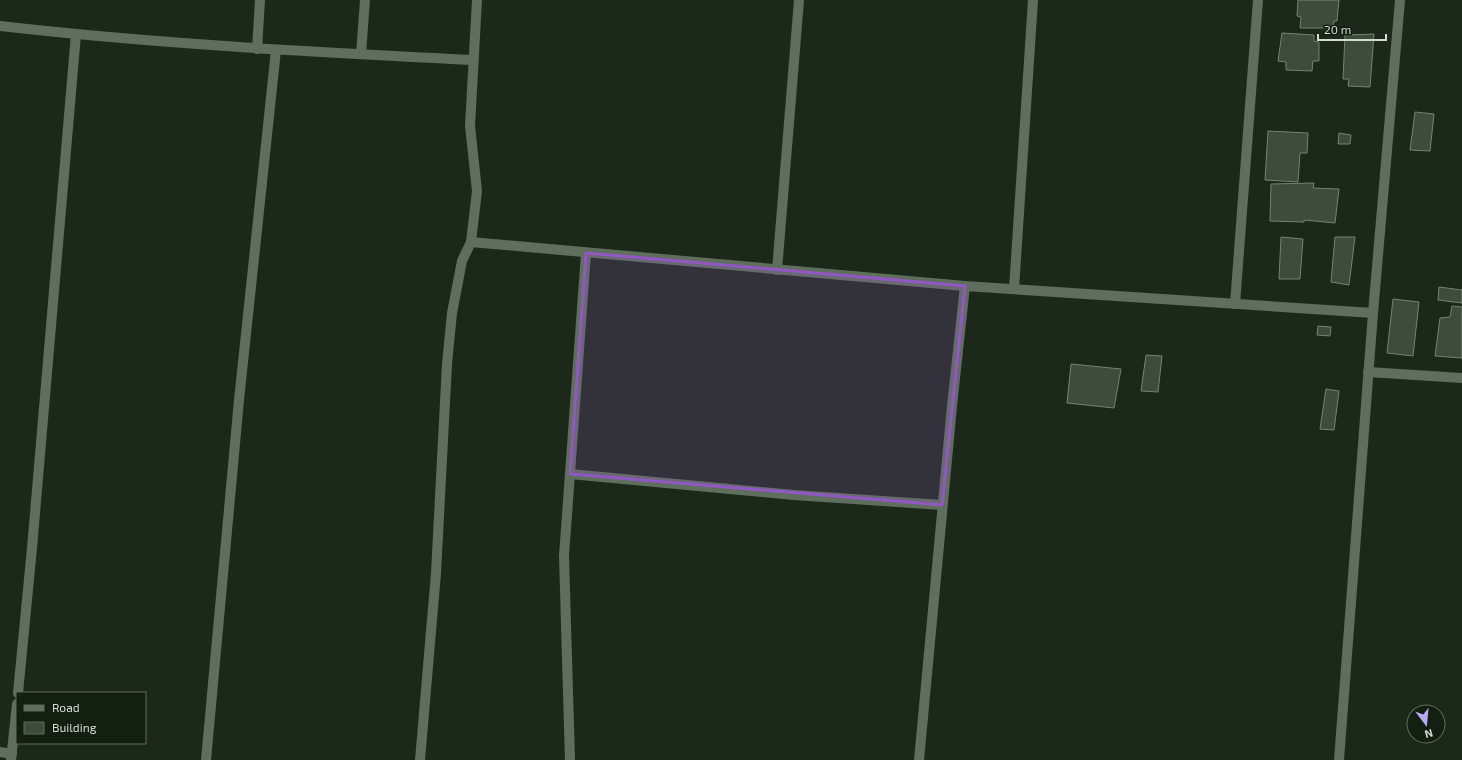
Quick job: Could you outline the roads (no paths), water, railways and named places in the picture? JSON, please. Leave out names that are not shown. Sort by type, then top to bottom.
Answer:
[{"type":"street","points":[[256,48],[260,0]]},
{"type":"street","points":[[360,54],[365,0]]},
{"type":"street","points":[[420,760],[436,573],[452,313],[462,262],[471,242],[478,191],[470,126],[478,0]]},
{"type":"street","points":[[777,270],[799,0]]},
{"type":"street","points":[[1014,289],[1033,0]]},
{"type":"street","points":[[1234,304],[1258,0]]},
{"type":"street","points":[[1339,760],[1368,372],[1400,0]]},
{"type":"street","points":[[0,26],[76,34],[276,50],[473,60]]},
{"type":"street","points":[[18,692],[33,540],[76,34]]},
{"type":"street","points":[[206,760],[239,400],[276,50]]},
{"type":"street","points":[[471,242],[965,286],[1373,313]]},
{"type":"street","points":[[570,760],[564,556],[586,253]]},
{"type":"street","points":[[919,760],[942,505],[965,286]]},
{"type":"street","points":[[1368,372],[1462,378]]},
{"type":"street","points":[[570,474],[794,495],[942,505]]},
{"type":"street","points":[[0,752],[12,757],[16,715]]}]
